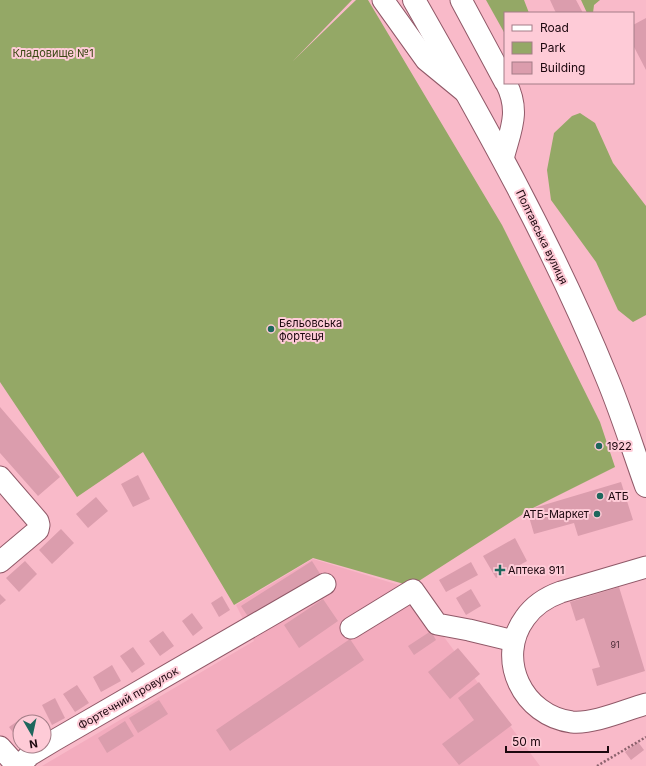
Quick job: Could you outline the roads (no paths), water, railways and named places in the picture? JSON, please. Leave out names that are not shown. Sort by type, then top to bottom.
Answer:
[{"type":"highway","name":"Полтавська вулиця","points":[[414,0],[503,159],[577,309],[607,379],[646,486]]},
{"type":"street","points":[[383,0],[426,60],[468,95]]},
{"type":"street","points":[[461,0],[504,80]]},
{"type":"street","points":[[503,159],[513,126],[514,114],[513,101],[506,84]]},
{"type":"street","points":[[0,477],[39,525],[38,530],[0,562]]},
{"type":"street","points":[[646,567],[551,596],[541,602],[524,618],[514,641],[513,650],[513,662],[519,684],[532,703],[551,716],[573,722],[585,722],[646,704]]},
{"type":"street","name":"Фортечний провулок","points":[[18,766],[30,755],[54,740],[325,584]]},
{"type":"street","points":[[351,628],[413,590],[437,624],[514,641]]},
{"type":"street","points":[[0,747],[18,766]]},
{"type":"place","name":"Бєльовська фортеця","points":[[271,329]]},
{"type":"place","name":"1922","points":[[599,446]]},
{"type":"place","name":"АТБ","points":[[600,496]]},
{"type":"place","name":"АТБ-Маркет","points":[[597,514]]},
{"type":"place","name":"Аптека 911","points":[[500,570]]},
{"type":"park label","name":"Кладовище №1","points":[[53,53]]}]
